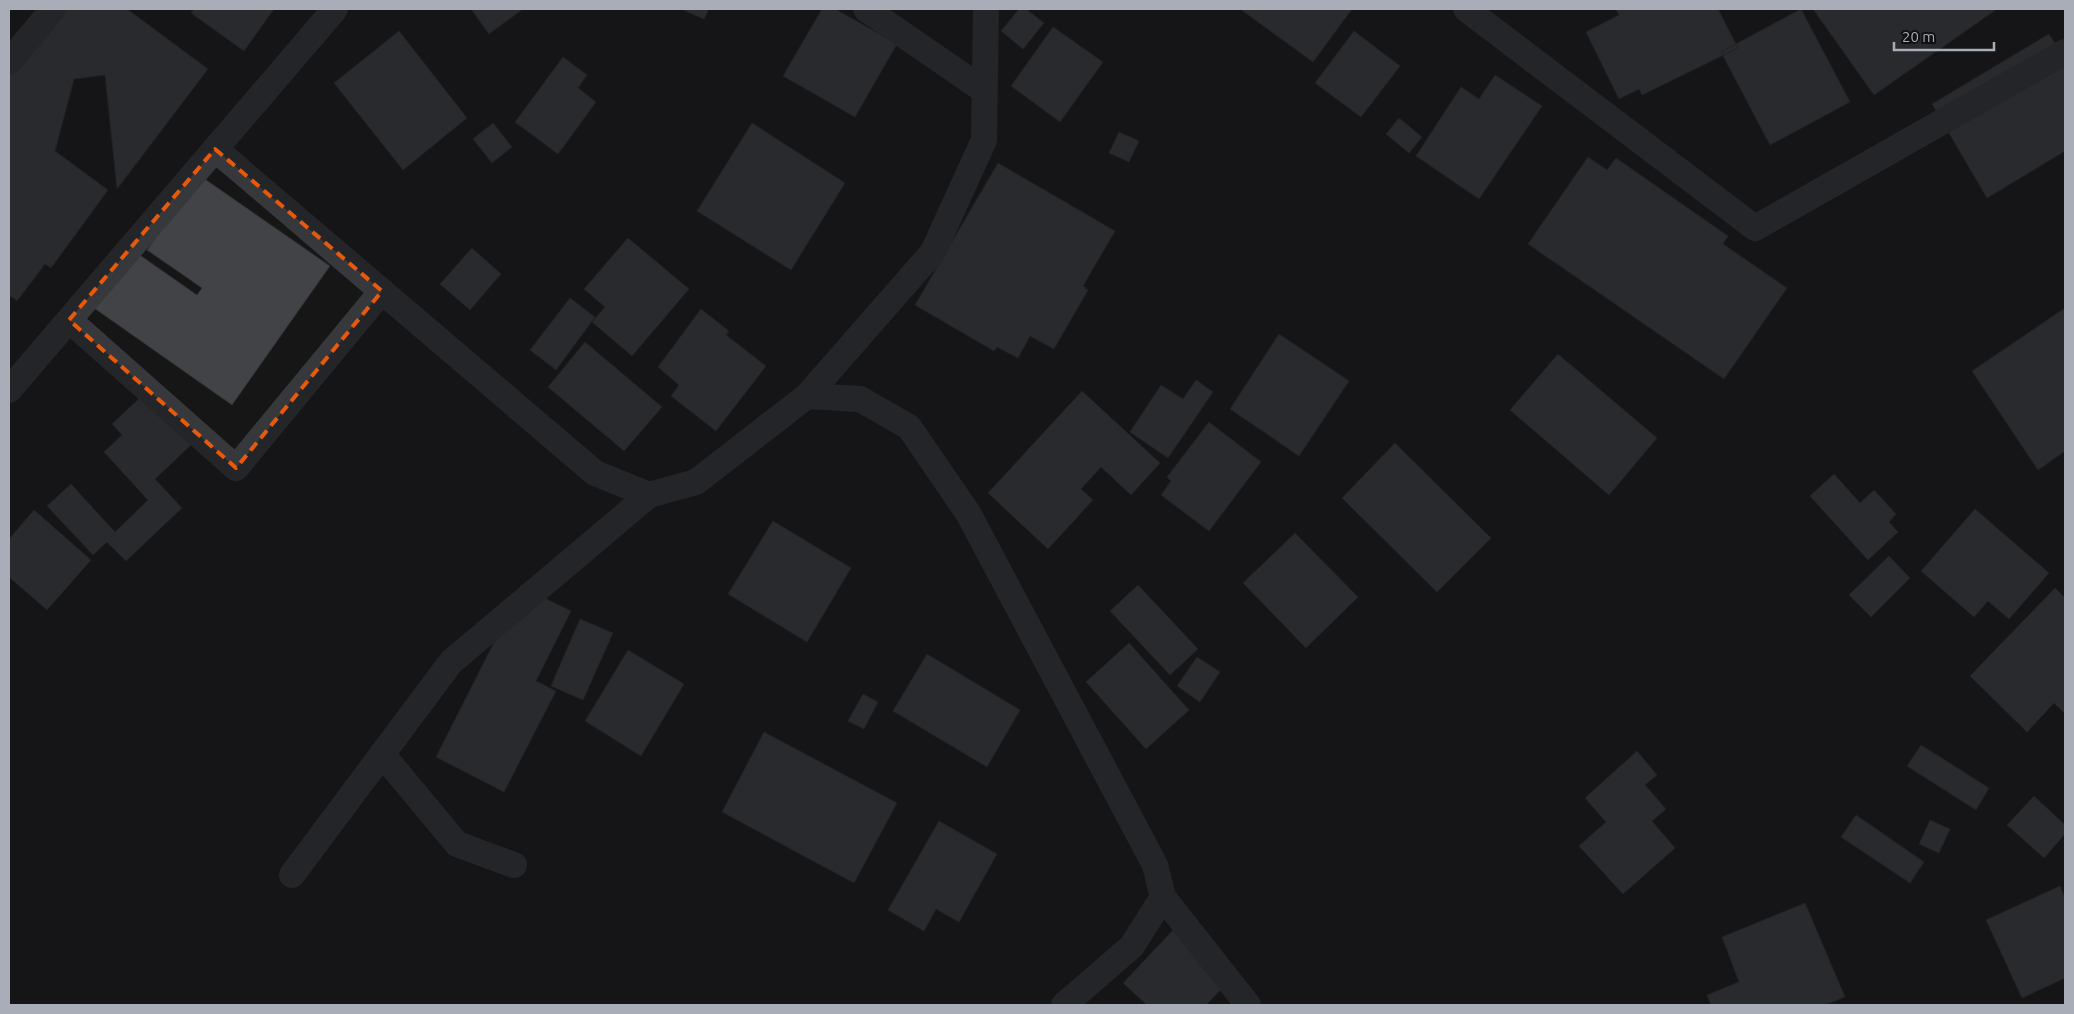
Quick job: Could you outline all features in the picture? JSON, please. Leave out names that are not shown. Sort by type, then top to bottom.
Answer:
[{"type":"street","points":[[9,62],[52,9]]},
{"type":"street","points":[[9,390],[335,9]]},
{"type":"street","points":[[866,9],[985,90]]},
{"type":"street","points":[[292,876],[451,662],[649,495],[696,482],[807,396],[933,252],[984,140],[986,9]]},
{"type":"street","points":[[1466,9],[1756,228],[2065,52]]},
{"type":"street","points":[[215,149],[595,473],[649,495]]},
{"type":"street","points":[[69,320],[236,468],[382,291]]},
{"type":"street","points":[[807,396],[860,400],[909,427],[973,522],[1156,865],[1164,897],[1248,1005]]},
{"type":"street","points":[[382,754],[457,844],[514,865]]},
{"type":"street","points":[[1064,1005],[1132,946],[1164,897]]},
{"type":"highlighted area","points":[[215,149],[382,291],[236,468],[69,320]]},
{"type":"building","points":[[39,9],[127,9],[208,69],[117,189],[105,75],[74,79],[55,151],[108,190],[51,268],[45,264],[17,301],[11,296],[9,299],[9,49]]},
{"type":"building","points":[[194,9],[274,9],[244,51],[191,13]]},
{"type":"building","points":[[471,9],[523,9],[489,34]]},
{"type":"building","points":[[681,9],[709,9],[704,19]]},
{"type":"building","points":[[822,9],[835,9],[897,44],[855,117],[783,76]]},
{"type":"building","points":[[1019,9],[1026,9],[1044,23],[1023,49],[1001,31]]},
{"type":"building","points":[[1240,9],[1352,9],[1313,62]]},
{"type":"building","points":[[1616,9],[1718,9],[1738,48],[1642,95],[1639,89],[1619,99],[1586,32],[1619,15]]},
{"type":"building","points":[[1801,9],[1850,102],[1770,145],[1721,52]]},
{"type":"building","points":[[1813,9],[1997,9],[1874,95]]},
{"type":"building","points":[[1053,27],[1103,62],[1060,122],[1011,86]]},
{"type":"building","points":[[399,31],[467,118],[403,170],[334,83]]},
{"type":"building","points":[[1354,31],[1400,66],[1361,117],[1315,83]]},
{"type":"building","points":[[2049,34],[2056,45],[2065,39],[2065,151],[1987,198],[1932,104]]},
{"type":"building","points":[[563,57],[587,75],[578,88],[596,102],[558,154],[515,122]]},
{"type":"building","points":[[1495,75],[1542,106],[1479,199],[1416,156],[1461,87],[1479,99]]},
{"type":"building","points":[[1399,118],[1422,137],[1409,153],[1386,134]]},
{"type":"building","points":[[493,123],[512,147],[492,163],[473,139]]},
{"type":"building","points":[[752,123],[845,183],[791,270],[697,211]]},
{"type":"building","points":[[1119,132],[1139,141],[1129,162],[1109,153]]},
{"type":"building","points":[[1588,157],[1607,170],[1616,158],[1728,236],[1723,244],[1787,288],[1724,379],[1528,244]]},
{"type":"building","points":[[998,163],[1115,231],[1083,286],[1088,290],[1054,349],[1030,336],[1018,358],[997,347],[994,351],[915,305]]},
{"type":"building","points":[[199,175],[330,266],[232,405],[94,308],[134,251],[197,295],[202,288],[147,250]]},
{"type":"building","points":[[628,238],[689,289],[632,356],[592,322],[605,307],[584,289]]},
{"type":"building","points":[[472,248],[501,274],[470,310],[440,284]]},
{"type":"building","points":[[570,298],[595,317],[556,370],[530,350]]},
{"type":"building","points":[[2065,308],[2065,451],[2038,470],[1972,371]]},
{"type":"building","points":[[701,309],[729,331],[726,335],[766,366],[716,431],[671,396],[679,385],[658,367]]},
{"type":"building","points":[[1279,334],[1349,381],[1299,456],[1230,409]]},
{"type":"building","points":[[585,342],[662,407],[624,451],[548,387]]},
{"type":"building","points":[[1558,354],[1657,438],[1609,495],[1510,410]]},
{"type":"building","points":[[1196,380],[1213,392],[1168,458],[1130,432],[1161,385],[1183,399]]},
{"type":"building","points":[[1082,391],[1160,463],[1131,495],[1101,467],[1081,489],[1093,500],[1048,549],[988,493]]},
{"type":"building","points":[[143,395],[191,445],[155,479],[182,508],[126,561],[107,542],[93,555],[47,506],[71,484],[115,532],[148,500],[104,452],[122,435],[112,424]]},
{"type":"building","points":[[1209,422],[1261,462],[1209,531],[1161,495],[1171,481],[1167,477]]},
{"type":"building","points":[[1395,443],[1491,538],[1437,592],[1342,498]]},
{"type":"building","points":[[1834,474],[1860,503],[1874,490],[1896,514],[1889,522],[1898,532],[1868,560],[1810,496]]},
{"type":"building","points":[[1975,509],[2049,573],[2009,619],[1988,601],[1974,617],[1921,571]]},
{"type":"building","points":[[34,510],[91,560],[47,610],[9,577],[9,539]]},
{"type":"building","points":[[773,521],[851,568],[807,642],[728,594]]},
{"type":"building","points":[[1295,533],[1358,597],[1306,648],[1243,583]]},
{"type":"building","points":[[1889,556],[1910,578],[1871,617],[1849,595]]},
{"type":"building","points":[[1138,585],[1198,649],[1170,675],[1110,611]]},
{"type":"building","points":[[522,587],[571,611],[536,681],[556,691],[504,792],[436,757]]},
{"type":"building","points":[[2055,588],[2065,598],[2065,714],[2054,703],[2027,732],[1970,676]]},
{"type":"building","points":[[580,619],[613,633],[583,700],[551,686]]},
{"type":"building","points":[[1129,643],[1189,710],[1146,749],[1086,682]]},
{"type":"building","points":[[628,650],[684,684],[641,756],[585,721]]},
{"type":"building","points":[[927,654],[1020,710],[987,767],[893,711]]},
{"type":"building","points":[[1197,657],[1220,672],[1200,702],[1177,686]]},
{"type":"building","points":[[863,694],[878,702],[864,729],[848,721]]},
{"type":"building","points":[[764,732],[897,803],[854,883],[722,812]]},
{"type":"building","points":[[1921,745],[1989,788],[1976,810],[1907,766]]},
{"type":"building","points":[[1637,751],[1657,775],[1645,785],[1666,809],[1652,821],[1675,848],[1623,894],[1579,846],[1606,822],[1585,798]]},
{"type":"building","points":[[2034,796],[2065,825],[2065,834],[2044,858],[2007,825]]},
{"type":"building","points":[[1856,815],[1924,862],[1910,883],[1841,837]]},
{"type":"building","points":[[1930,820],[1950,829],[1939,853],[1919,844]]},
{"type":"building","points":[[939,821],[997,854],[959,922],[936,909],[924,931],[888,910]]},
{"type":"building","points":[[2060,886],[2065,898],[2065,978],[2022,998],[1986,920]]},
{"type":"building","points":[[1805,903],[1845,997],[1824,1005],[1711,1005],[1707,995],[1739,982],[1722,937]]},
{"type":"building","points":[[1176,927],[1231,979],[1206,1005],[1147,1005],[1123,983]]}]
